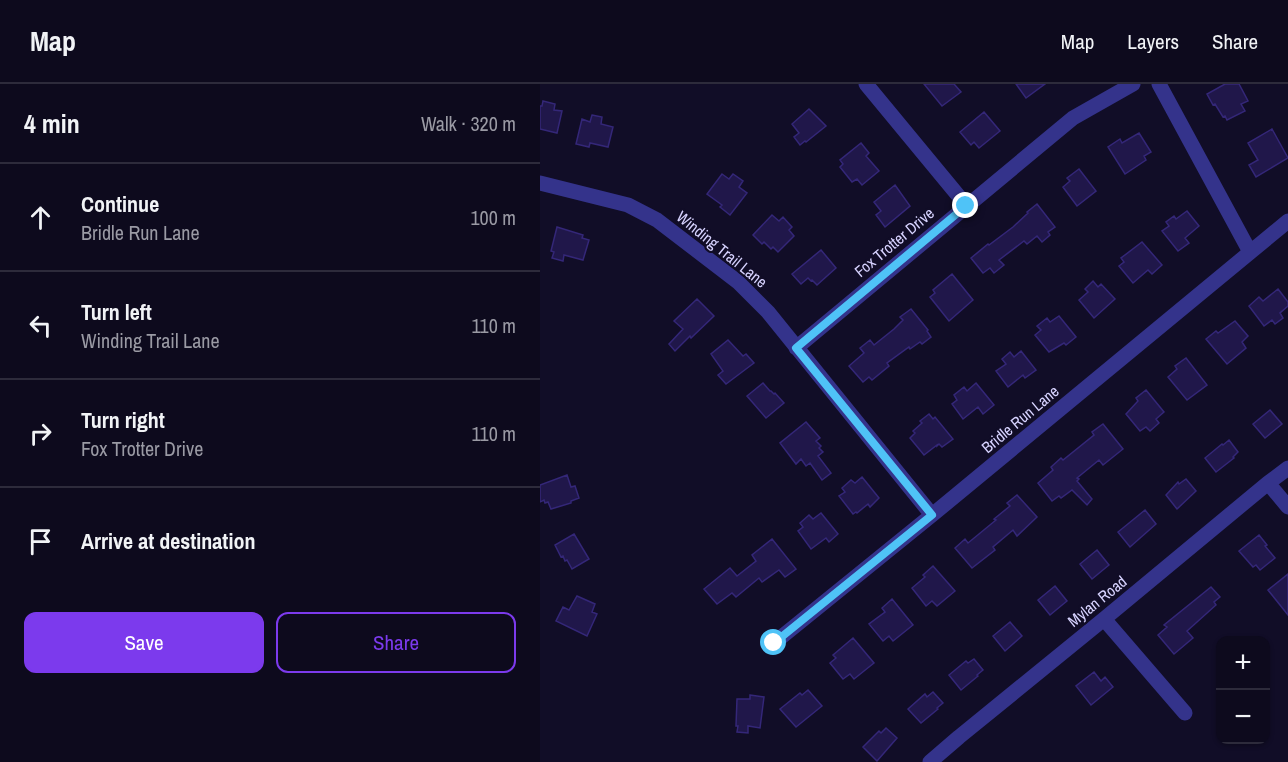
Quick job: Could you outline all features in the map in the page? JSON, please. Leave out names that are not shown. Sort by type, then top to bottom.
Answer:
[{"type":"street","points":[[866,84],[966,206]]},
{"type":"street","name":"Fox Trotter Drive","points":[[796,348],[1073,118],[1133,84]]},
{"type":"street","points":[[1159,84],[1250,252]]},
{"type":"street","name":"Winding Trail Lane","points":[[540,183],[628,205],[657,220],[738,282],[768,312],[932,515]]},
{"type":"street","name":"Bridle Run Lane","points":[[774,643],[1288,221]]},
{"type":"street","name":"Mylan Road","points":[[930,762],[1288,468]]},
{"type":"street","points":[[1268,483],[1288,507]]},
{"type":"street","points":[[1104,619],[1185,713]]},
{"type":"building","points":[[924,84],[954,84],[961,92],[942,106]]},
{"type":"building","points":[[1016,84],[1045,84],[1026,98]]},
{"type":"building","points":[[1225,84],[1239,84],[1248,101],[1241,104],[1245,111],[1227,120],[1215,104],[1213,105],[1207,94]]},
{"type":"building","points":[[543,101],[555,104],[554,110],[562,111],[557,133],[540,129],[540,106]]},
{"type":"building","points":[[809,109],[826,126],[800,145],[794,137],[799,133],[792,124]]},
{"type":"building","points":[[984,112],[1000,131],[979,148],[974,142],[971,145],[960,132]]},
{"type":"building","points":[[592,115],[602,117],[601,124],[613,127],[608,147],[590,143],[589,147],[576,144],[582,119],[590,122]]},
{"type":"building","points":[[1272,129],[1288,158],[1256,177],[1249,165],[1258,160],[1248,143]]},
{"type":"building","points":[[1139,133],[1151,152],[1144,156],[1146,160],[1125,174],[1108,147],[1120,139],[1122,143]]},
{"type":"building","points":[[861,143],[869,153],[866,156],[879,171],[862,185],[857,179],[852,182],[840,167],[843,164],[840,160]]},
{"type":"building","points":[[1079,169],[1096,191],[1077,206],[1063,187],[1070,181],[1067,178]]},
{"type":"building","points":[[722,174],[729,179],[733,174],[743,181],[739,187],[747,193],[730,215],[720,207],[722,205],[707,194]]},
{"type":"building","points":[[895,185],[910,206],[885,227],[876,215],[881,211],[874,202]]},
{"type":"building","points":[[1037,204],[1055,227],[1048,232],[1050,235],[1042,242],[1037,236],[1027,244],[1024,241],[999,260],[1004,265],[994,273],[990,268],[983,273],[971,258],[1013,227]]},
{"type":"building","points":[[1187,211],[1199,226],[1185,238],[1189,243],[1178,251],[1162,231],[1169,226],[1166,222],[1174,216],[1176,219]]},
{"type":"building","points":[[772,215],[779,221],[783,217],[792,227],[789,230],[794,236],[778,252],[764,242],[762,244],[753,235]]},
{"type":"building","points":[[557,227],[583,235],[582,238],[589,240],[583,260],[564,255],[563,261],[552,258],[554,252],[551,251]]},
{"type":"building","points":[[1142,242],[1162,265],[1152,274],[1148,270],[1133,283],[1119,266],[1124,262],[1121,258]]},
{"type":"building","points":[[821,250],[836,268],[817,285],[808,278],[801,284],[792,274]]},
{"type":"building","points":[[952,274],[973,300],[949,321],[930,297],[935,293],[933,290]]},
{"type":"building","points":[[1093,281],[1098,287],[1101,284],[1115,299],[1094,318],[1079,300],[1088,292],[1085,289]]},
{"type":"building","points":[[1278,289],[1288,302],[1288,306],[1280,313],[1283,318],[1275,324],[1272,320],[1264,326],[1249,306],[1259,297],[1263,301]]},
{"type":"building","points":[[697,299],[714,316],[675,351],[669,344],[683,329],[674,321]]},
{"type":"building","points":[[911,309],[931,337],[922,344],[920,342],[910,349],[909,347],[887,363],[889,366],[872,380],[869,377],[863,382],[849,366],[864,353],[860,348],[870,340],[874,345],[894,329],[903,320],[900,317]]},
{"type":"building","points":[[1059,316],[1076,337],[1066,345],[1064,343],[1049,352],[1035,335],[1041,330],[1037,326],[1047,318],[1050,322]]},
{"type":"building","points":[[1235,321],[1248,336],[1242,342],[1246,348],[1227,364],[1206,339]]},
{"type":"building","points":[[728,340],[743,356],[746,354],[754,363],[726,384],[718,375],[723,371],[711,354]]},
{"type":"building","points":[[1021,351],[1036,370],[1025,378],[1023,375],[1008,387],[996,371],[1006,364],[1002,359],[1010,352],[1014,357]]},
{"type":"building","points":[[1186,358],[1207,385],[1187,400],[1168,377],[1177,369],[1175,366]]},
{"type":"building","points":[[763,383],[784,403],[766,418],[747,396]]},
{"type":"building","points":[[976,383],[994,405],[983,414],[978,407],[963,419],[952,404],[957,400],[954,395],[964,387],[967,391]]},
{"type":"building","points":[[1146,390],[1164,412],[1156,419],[1159,423],[1150,431],[1146,427],[1140,431],[1126,414],[1138,401],[1136,398]]},
{"type":"building","points":[[1270,410],[1282,424],[1265,438],[1253,424]]},
{"type":"building","points":[[929,414],[933,419],[935,417],[953,439],[942,447],[937,445],[924,455],[910,438],[915,433],[913,431],[922,423],[920,421]]},
{"type":"building","points":[[806,422],[820,438],[816,441],[823,452],[818,456],[831,473],[822,480],[810,463],[806,466],[801,459],[796,464],[780,443]]},
{"type":"building","points":[[1103,424],[1123,449],[1103,465],[1099,460],[1077,478],[1092,499],[1087,505],[1072,490],[1052,501],[1038,483],[1053,470],[1051,467],[1094,435],[1092,432]]},
{"type":"building","points":[[1229,440],[1238,452],[1216,472],[1205,458]]},
{"type":"building","points":[[567,475],[571,487],[575,486],[579,498],[551,509],[548,502],[545,503],[544,500],[540,502],[540,485]]},
{"type":"building","points":[[862,477],[879,498],[870,507],[868,504],[853,514],[839,496],[845,492],[842,488],[851,480],[855,483]]},
{"type":"building","points":[[1186,479],[1196,491],[1177,509],[1166,495],[1178,482],[1179,484]]},
{"type":"building","points":[[1017,495],[1037,517],[1017,536],[1013,530],[993,547],[995,550],[972,568],[955,548],[965,539],[968,543],[996,520],[994,519],[1010,506],[1007,503]]},
{"type":"building","points":[[1145,510],[1156,524],[1130,547],[1118,532]]},
{"type":"building","points":[[821,513],[838,534],[829,542],[826,538],[811,549],[798,531],[803,527],[800,523],[809,515],[813,519]]},
{"type":"building","points":[[574,534],[589,559],[572,569],[567,560],[561,557],[555,545]]},
{"type":"building","points":[[1259,535],[1275,558],[1260,570],[1256,565],[1253,567],[1239,551]]},
{"type":"building","points":[[772,539],[796,569],[785,577],[779,570],[762,582],[759,578],[736,597],[732,593],[717,604],[704,589],[730,568],[737,576],[756,561],[752,555]]},
{"type":"building","points":[[1097,550],[1109,565],[1092,579],[1080,564]]},
{"type":"building","points":[[933,566],[955,591],[937,606],[932,601],[926,606],[912,588],[925,577],[923,575]]},
{"type":"building","points":[[1288,574],[1288,615],[1268,590]]},
{"type":"building","points":[[1055,586],[1067,601],[1050,615],[1038,600]]},
{"type":"building","points":[[1211,587],[1220,597],[1214,602],[1216,605],[1187,631],[1193,638],[1174,654],[1158,635],[1167,627],[1164,625]]},
{"type":"building","points":[[577,596],[595,604],[592,612],[597,614],[587,636],[556,621],[563,607],[569,610]]},
{"type":"building","points":[[892,599],[913,625],[893,641],[889,636],[883,641],[869,624],[885,612],[882,608]]},
{"type":"building","points":[[1010,622],[1022,636],[1005,651],[993,636]]},
{"type":"building","points":[[853,638],[874,663],[854,679],[850,674],[843,679],[830,663],[836,658],[833,655]]},
{"type":"building","points":[[974,659],[983,670],[961,690],[949,675],[966,661],[968,663]]},
{"type":"building","points":[[1094,672],[1101,681],[1105,677],[1113,687],[1091,705],[1076,686]]},
{"type":"building","points":[[808,690],[822,706],[796,727],[780,709],[800,693],[802,695]]},
{"type":"building","points":[[933,692],[943,703],[921,723],[908,709],[925,694],[927,697]]},
{"type":"building","points":[[750,695],[764,697],[760,728],[748,726],[748,733],[737,732],[737,699],[750,699]]},
{"type":"building","points":[[886,728],[897,738],[877,761],[863,747],[879,731],[881,733]]},
{"type":"route","points":[[774,643],[932,515],[796,348],[966,206]]}]
